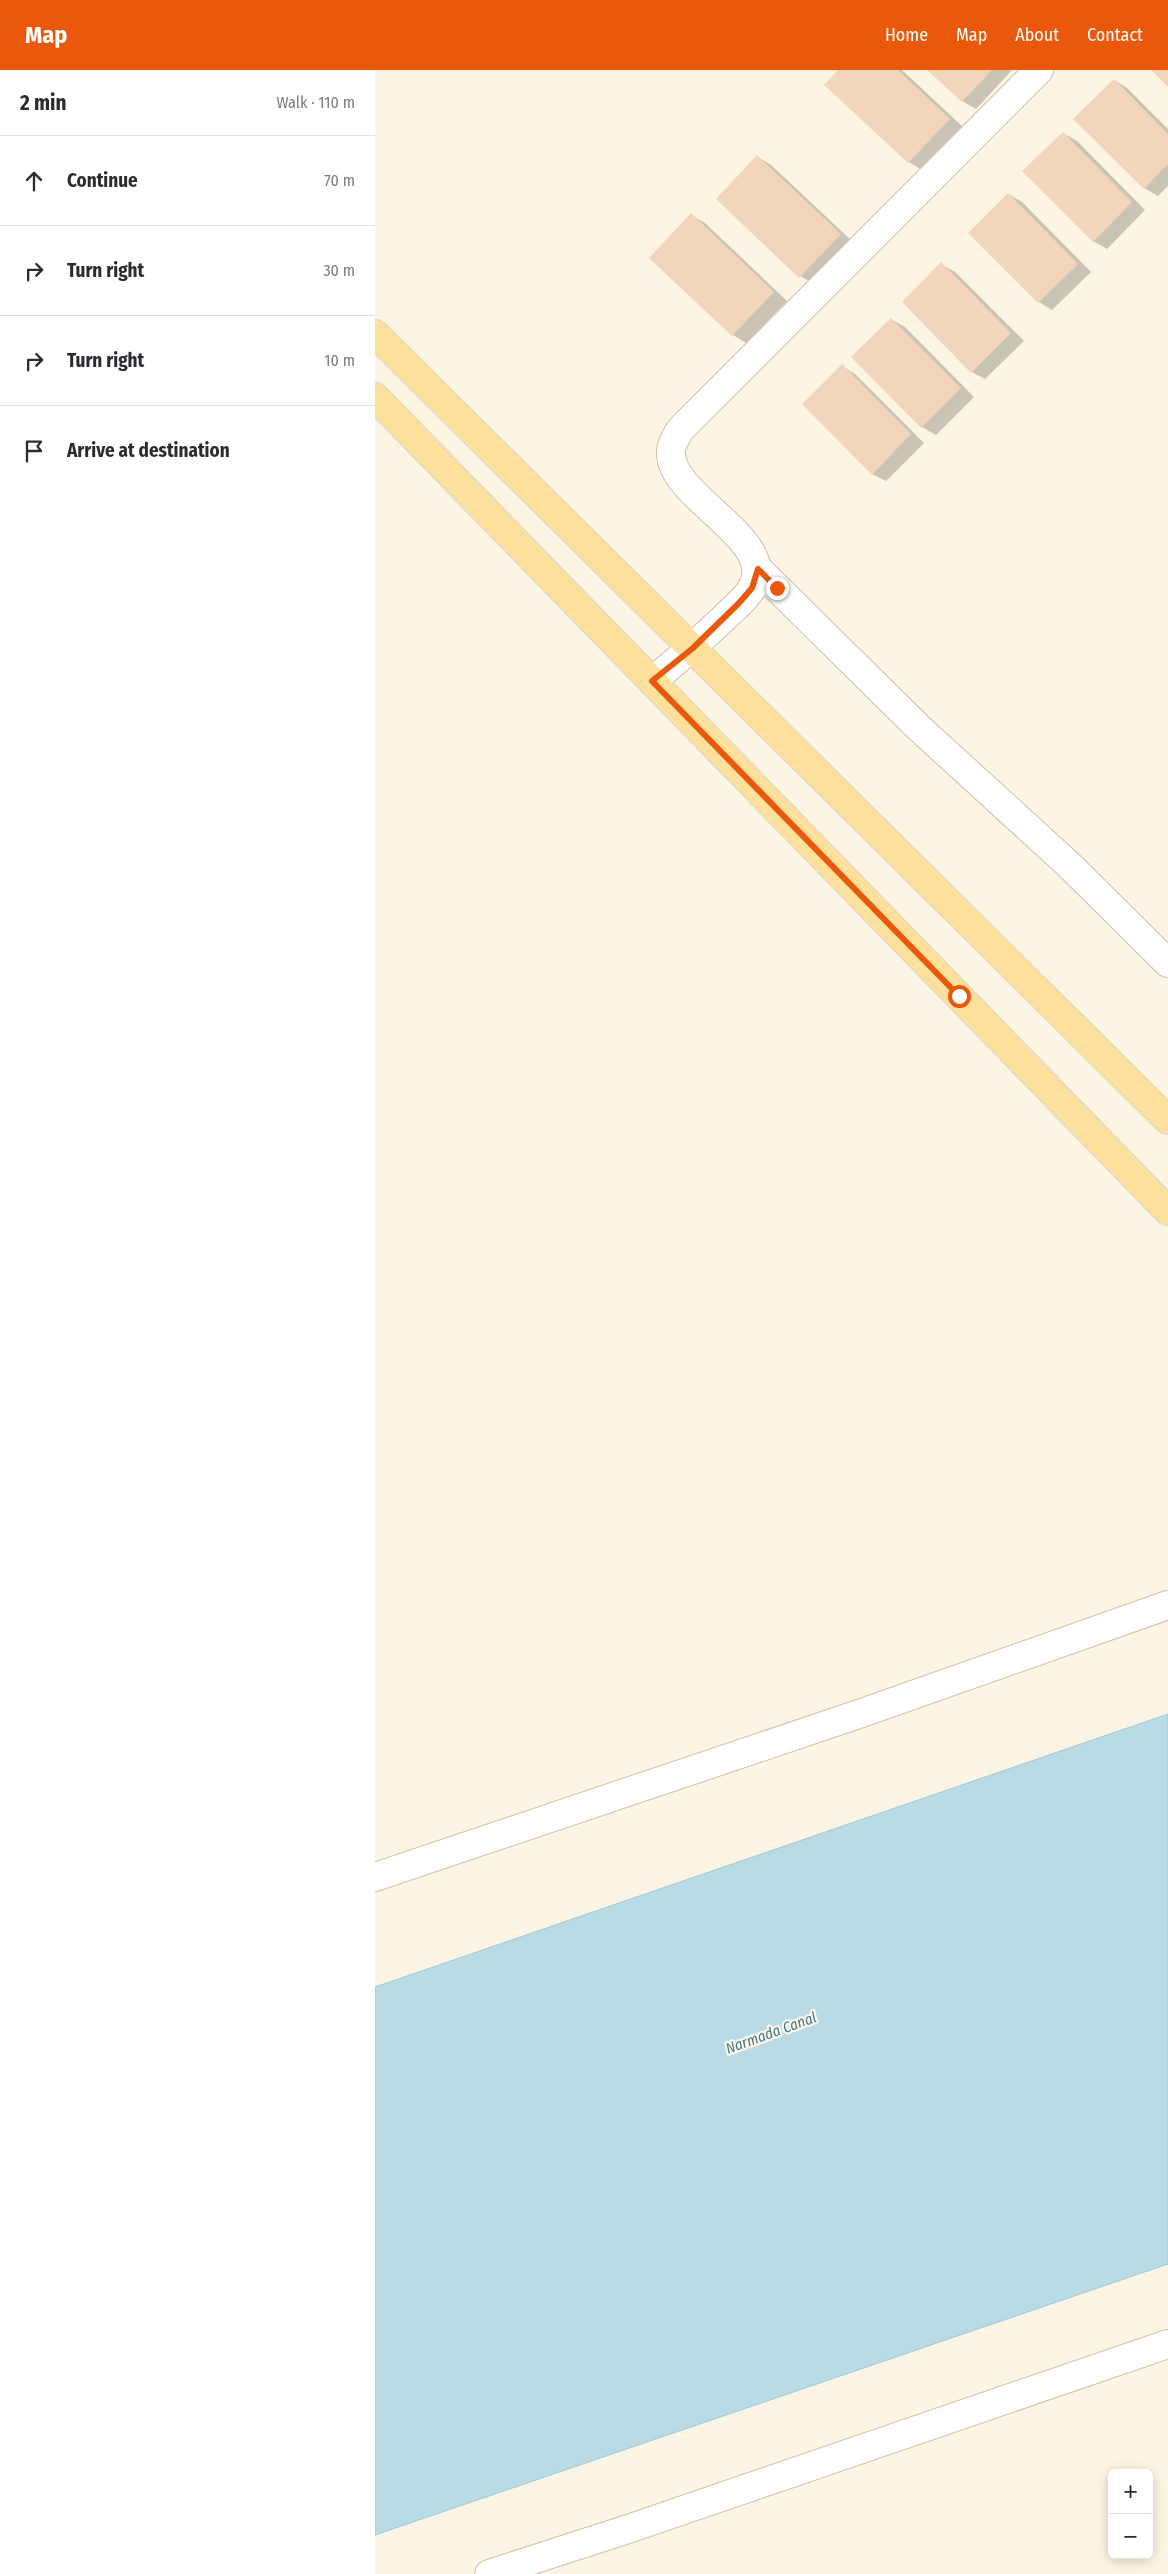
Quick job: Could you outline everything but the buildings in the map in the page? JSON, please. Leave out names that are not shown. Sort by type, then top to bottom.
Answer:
[{"type":"main road","points":[[375,334],[1168,1120]]},
{"type":"main road","points":[[375,397],[1168,1211]]},
{"type":"street","points":[[1039,70],[680,430],[671,454],[675,467],[691,489],[753,553],[758,569],[918,727],[1068,864],[1168,963]]},
{"type":"street","points":[[652,681],[693,648],[752,588],[758,569]]},
{"type":"street","points":[[375,1877],[856,1716],[1168,1605]]},
{"type":"street","points":[[489,2574],[637,2526],[1168,2344]]},
{"type":"water","name":"Narmada Canal","points":[[1168,1714],[1168,2264],[375,2535],[375,1987]]},
{"type":"route","points":[[777,588],[758,569],[752,588],[739,603],[693,648],[652,681],[959,996]]}]
